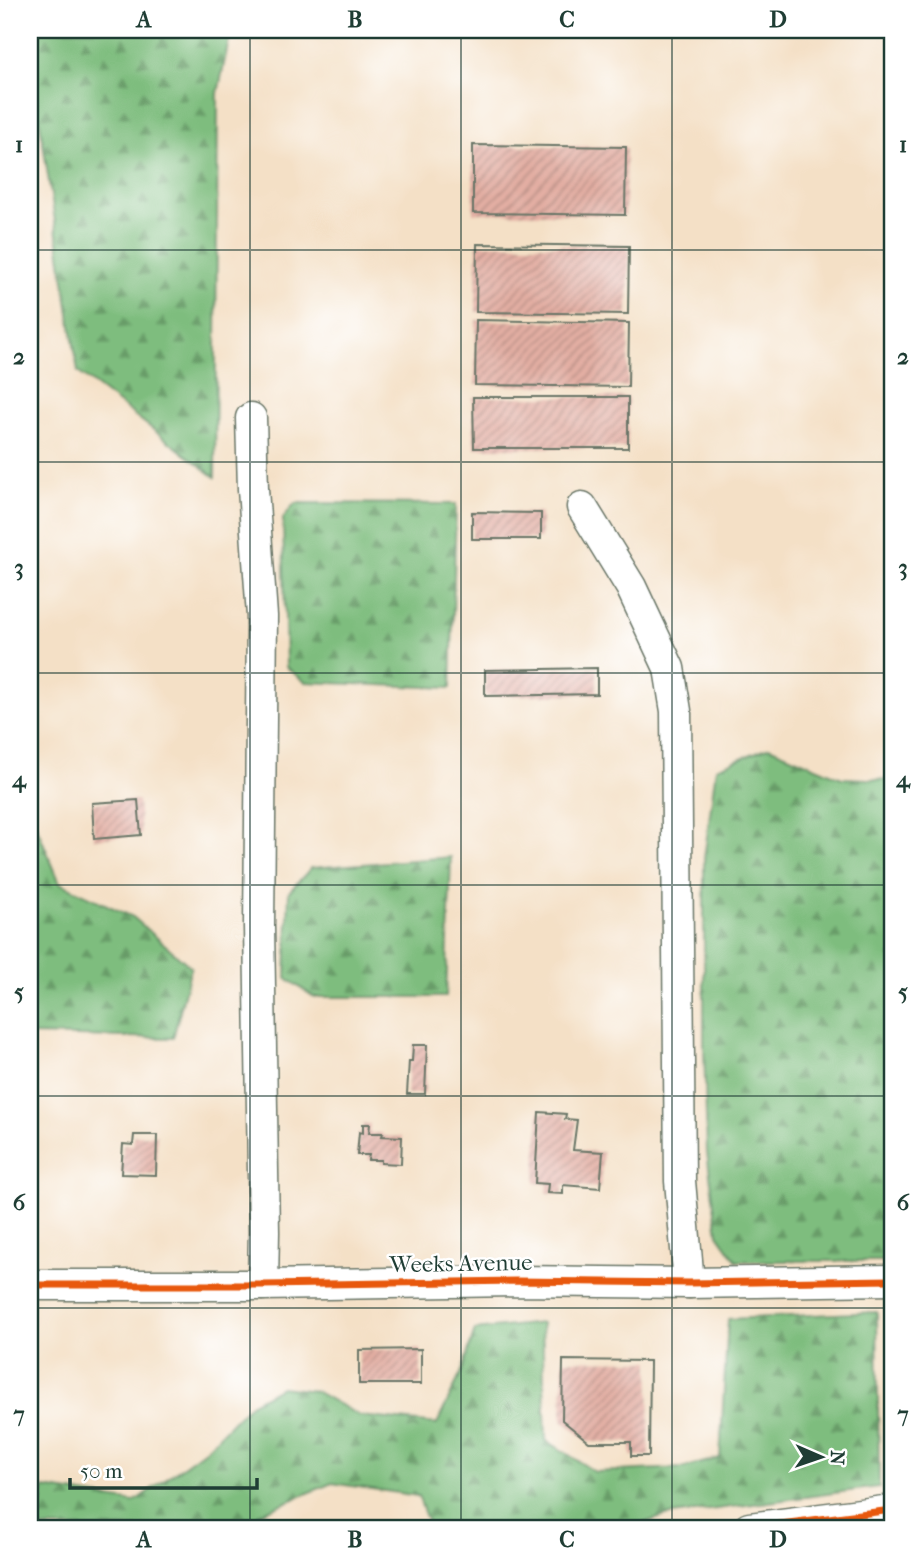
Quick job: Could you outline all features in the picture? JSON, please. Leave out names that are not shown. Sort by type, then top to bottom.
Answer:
[{"type":"street","points":[[251,418],[261,616],[259,926],[263,1285]]},
{"type":"street","points":[[582,507],[631,587],[669,668],[676,710],[680,1181],[689,1283]]},
{"type":"street","name":"Weeks Avenue","points":[[30,1284],[892,1280]]},
{"type":"street","points":[[749,1528],[892,1510]]},
{"type":"green space","points":[[30,30],[231,30],[218,93],[215,477],[78,372],[36,97],[30,96]]},
{"type":"green space","points":[[295,503],[456,504],[451,688],[305,682],[286,667],[283,518]]},
{"type":"green space","points":[[769,747],[842,778],[892,780],[892,1261],[737,1261],[718,1234],[707,1153],[704,859],[716,768]]},
{"type":"green space","points":[[35,823],[60,883],[133,917],[191,967],[173,1038],[30,1035],[30,825]]},
{"type":"green space","points":[[451,857],[446,997],[314,997],[286,978],[289,892],[311,868]]},
{"type":"green space","points":[[877,1312],[879,1487],[665,1516],[629,1528],[430,1528],[418,1496],[332,1483],[258,1514],[257,1528],[39,1528],[44,1488],[134,1502],[205,1450],[250,1404],[281,1387],[315,1391],[360,1416],[437,1424],[462,1371],[475,1330],[542,1323],[546,1440],[595,1472],[683,1468],[720,1458],[728,1319]]},
{"type":"building","points":[[473,145],[626,147],[625,215],[473,213]]},
{"type":"building","points":[[477,244],[629,246],[628,314],[476,312]]},
{"type":"building","points":[[476,320],[629,323],[628,387],[475,385]]},
{"type":"building","points":[[473,397],[628,397],[628,448],[474,448]]},
{"type":"building","points":[[472,512],[541,513],[541,539],[472,539]]},
{"type":"building","points":[[597,668],[597,694],[485,696],[485,670]]},
{"type":"building","points":[[138,800],[141,835],[94,839],[92,803]]},
{"type":"building","points":[[413,1045],[427,1045],[425,1094],[407,1094]]},
{"type":"building","points":[[539,1112],[566,1114],[565,1119],[577,1120],[573,1150],[603,1152],[600,1188],[563,1185],[563,1194],[547,1193],[548,1184],[535,1183]]},
{"type":"building","points":[[363,1124],[370,1124],[369,1133],[402,1137],[401,1164],[381,1163],[381,1160],[368,1160],[369,1155],[357,1155],[359,1132],[363,1133]]},
{"type":"building","points":[[134,1135],[157,1135],[156,1175],[121,1174],[123,1144],[133,1145]]},
{"type":"building","points":[[421,1349],[421,1384],[359,1384],[359,1350]]},
{"type":"building","points":[[563,1360],[650,1361],[649,1456],[631,1456],[631,1442],[589,1442],[562,1420]]},
{"type":"cycle path","points":[[30,1285],[892,1280]]},
{"type":"cycle path","points":[[749,1528],[892,1510]]}]
